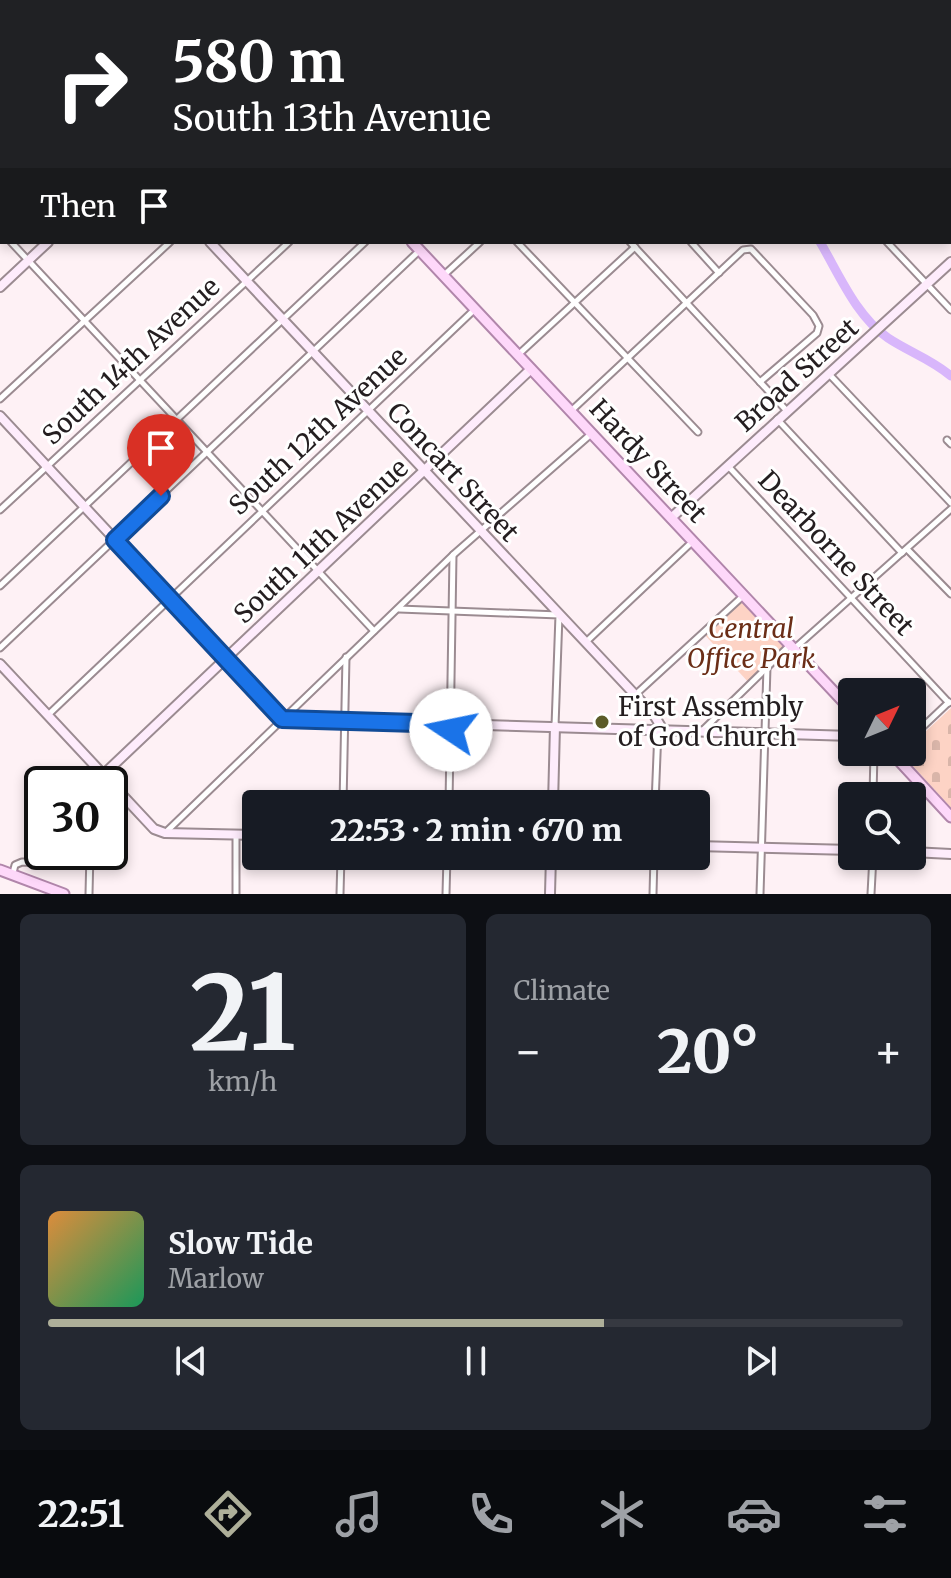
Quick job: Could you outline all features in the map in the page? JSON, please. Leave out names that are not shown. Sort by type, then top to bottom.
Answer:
[{"type":"main road","name":"Hardy Street","points":[[416,246],[838,696]]},
{"type":"main road","points":[[905,766],[950,816]]},
{"type":"main road","points":[[0,870],[64,894]]},
{"type":"street","points":[[13,244],[374,631]]},
{"type":"street","points":[[0,287],[46,244]]},
{"type":"street","points":[[0,399],[168,244]]},
{"type":"street","name":"Concart Street","points":[[212,244],[635,695],[660,730]]},
{"type":"street","name":"South 14th Avenue","points":[[0,510],[287,244]]},
{"type":"street","points":[[0,586],[363,244]]},
{"type":"street","points":[[444,275],[478,244]]},
{"type":"street","points":[[519,244],[698,432]]},
{"type":"street","points":[[693,244],[719,273]]},
{"type":"street","points":[[889,244],[951,310]]},
{"type":"street","points":[[518,355],[632,245],[787,411]]},
{"type":"street","points":[[0,648],[313,351],[416,246]]},
{"type":"street","points":[[571,411],[743,250],[751,249],[813,315],[819,326],[813,336],[760,382]]},
{"type":"street","name":"Broad Street","points":[[671,518],[951,262]]},
{"type":"street","name":"South 12th Avenue","points":[[48,715],[475,309]]},
{"type":"street","name":"South 11th Avenue","points":[[112,766],[531,369]]},
{"type":"street","points":[[703,731],[767,667],[850,599],[951,506],[829,374]]},
{"type":"street","points":[[0,416],[282,719],[838,736]]},
{"type":"street","points":[[777,419],[904,551],[951,594]]},
{"type":"street","points":[[165,833],[453,555],[591,433]]},
{"type":"street","name":"Dearborne Street","points":[[727,465],[950,702]]},
{"type":"street","points":[[585,642],[693,541]]},
{"type":"street","points":[[449,790],[453,555]]},
{"type":"street","points":[[635,695],[744,595]]},
{"type":"street","points":[[398,609],[559,615],[553,790]]},
{"type":"street","points":[[344,790],[346,656]]},
{"type":"street","points":[[0,664],[95,766]]},
{"type":"street","points":[[760,894],[767,667]]},
{"type":"street","points":[[926,724],[950,702]]},
{"type":"street","points":[[656,790],[660,730]]},
{"type":"street","points":[[128,801],[151,827],[165,833],[242,835]]},
{"type":"street","points":[[236,835],[236,894]]},
{"type":"street","points":[[710,846],[838,850]]},
{"type":"street","points":[[926,852],[948,853]]},
{"type":"street","points":[[13,873],[15,865],[24,862]]},
{"type":"street","points":[[89,894],[90,870]]},
{"type":"street","points":[[340,894],[341,870]]},
{"type":"street","points":[[446,894],[447,870]]},
{"type":"street","points":[[550,894],[551,870]]},
{"type":"street","points":[[653,894],[654,870]]},
{"type":"street","points":[[871,894],[872,870]]},
{"type":"green space","name":"Central Office Park","points":[[744,595],[790,645],[750,684],[703,633]]},
{"type":"green space","points":[[951,708],[951,808],[913,766],[926,766],[926,731]]},
{"type":"waterway","points":[[821,244],[849,294],[877,329],[951,376]]},
{"type":"place","name":"First Assembly of God Church","points":[[602,722]]},
{"type":"route","points":[[161,496],[115,540],[282,719],[451,724],[451,730]]}]
